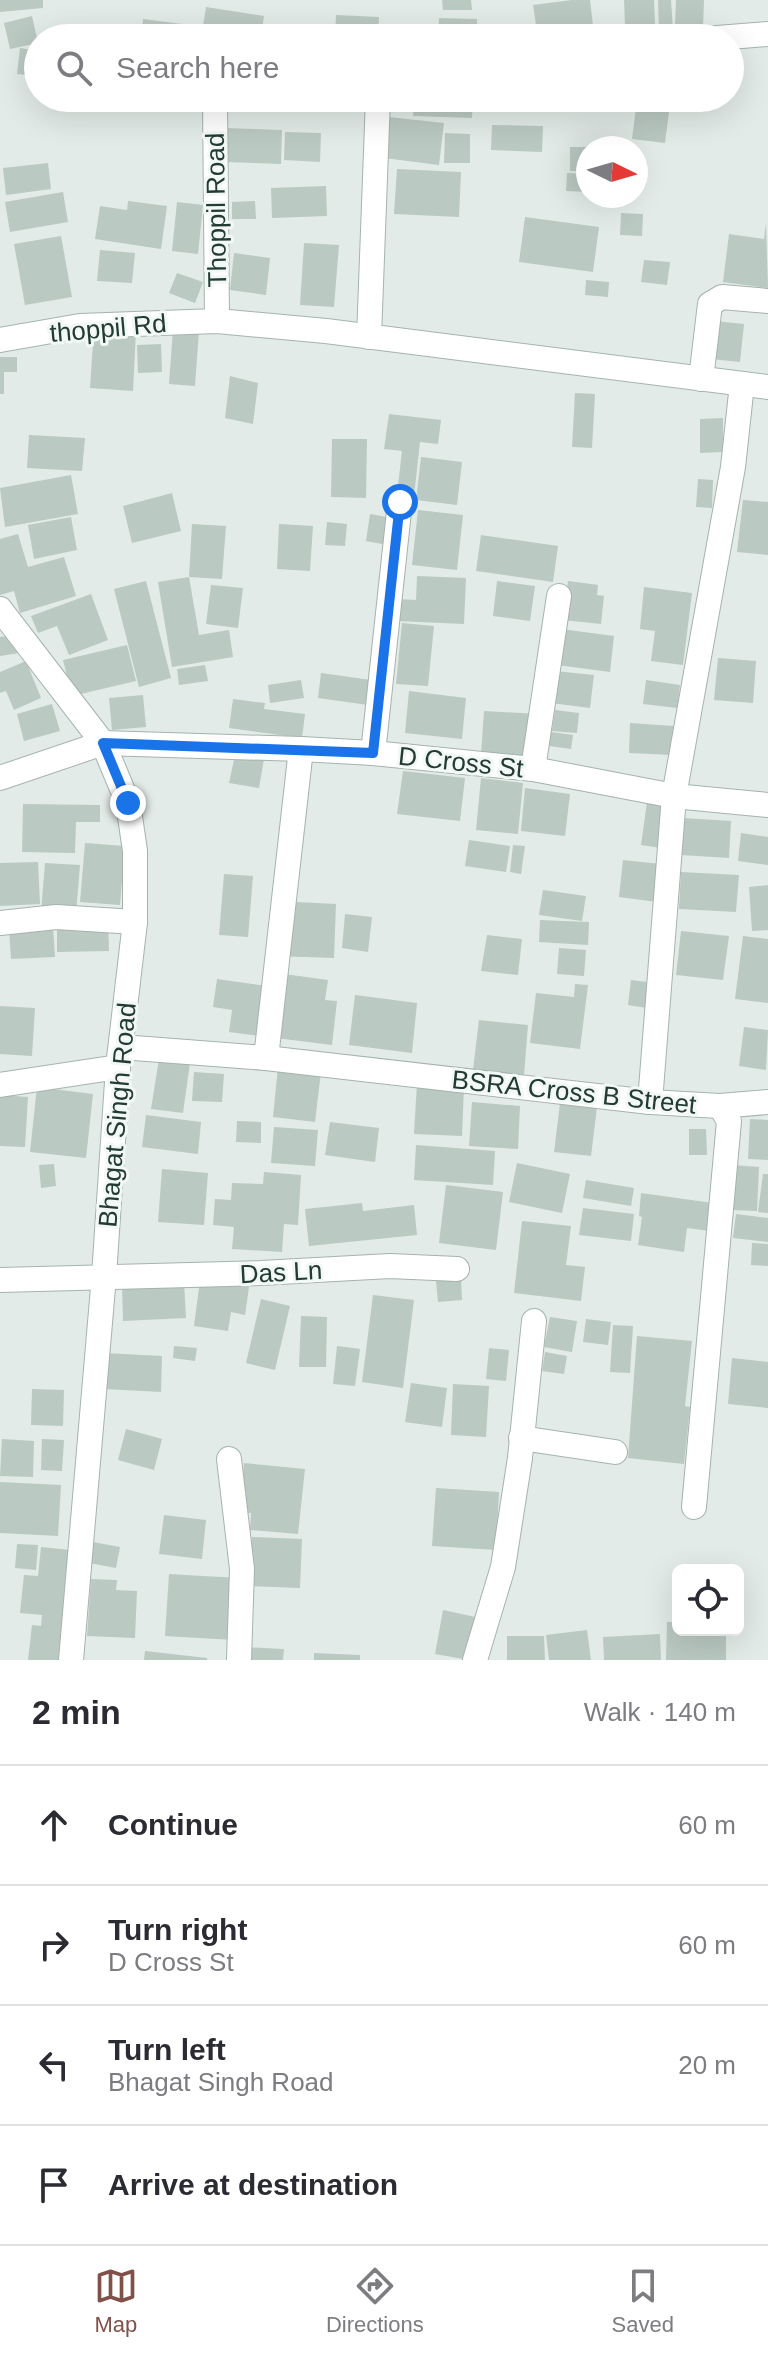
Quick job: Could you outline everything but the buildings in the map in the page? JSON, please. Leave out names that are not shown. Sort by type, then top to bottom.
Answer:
[{"type":"street","points":[[744,36],[768,34]]},
{"type":"street","name":"Thoppil Road","points":[[215,112],[217,321]]},
{"type":"street","points":[[369,337],[377,112]]},
{"type":"street","points":[[701,379],[710,304],[722,297],[768,301]]},
{"type":"street","name":"thoppil Rd","points":[[0,340],[80,326],[217,321],[768,387]]},
{"type":"street","points":[[650,1102],[674,796],[733,467],[742,384]]},
{"type":"street","points":[[373,753],[400,502]]},
{"type":"street","points":[[533,769],[559,596]]},
{"type":"street","name":"Bhagat Singh Road","points":[[0,609],[103,743],[128,803],[135,851],[135,922],[120,1057],[71,1660]]},
{"type":"street","points":[[0,778],[103,743]]},
{"type":"street","name":"D Cross St","points":[[103,743],[373,753],[533,769],[674,796],[768,805]]},
{"type":"street","points":[[266,1058],[301,749]]},
{"type":"street","points":[[0,923],[56,917],[135,922]]},
{"type":"street","name":"BSRA Cross B Street","points":[[0,1085],[120,1057],[266,1058],[650,1102],[720,1106],[729,1121],[694,1507]]},
{"type":"street","points":[[720,1106],[768,1102]]},
{"type":"street","name":"Das Ln","points":[[0,1280],[390,1266],[457,1269]]},
{"type":"street","points":[[475,1660],[503,1567],[534,1321]]},
{"type":"street","points":[[520,1448],[615,1452]]},
{"type":"street","points":[[229,1459],[242,1569],[239,1660]]},
{"type":"route","points":[[128,803],[103,743],[373,753],[400,502]]}]
